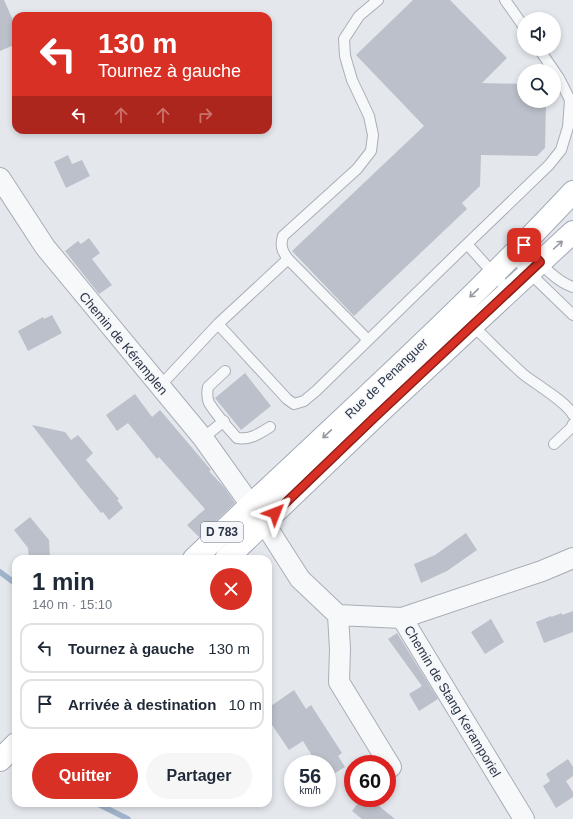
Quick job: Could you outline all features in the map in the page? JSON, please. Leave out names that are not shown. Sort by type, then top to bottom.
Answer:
[{"type":"main road","name":"Rue de Penanguer","points":[[198,555],[376,388],[518,251],[573,192]]},
{"type":"main road","name":"Rue de Penanguer","points":[[230,555],[534,267],[573,232]]},
{"type":"street","name":"Chemin de Kéramplen","points":[[0,178],[45,247],[204,438],[264,524]]},
{"type":"street","points":[[264,524],[300,579],[338,615],[340,649],[339,682],[384,755]]},
{"type":"street","points":[[402,618],[542,571],[573,558]]},
{"type":"street","name":"Chemin de Stang Keramporiel","points":[[338,615],[402,618],[524,819]]},
{"type":"lane","points":[[368,340],[288,259],[282,251],[281,242],[283,236],[357,169],[371,151],[373,135],[369,116],[352,80],[345,56],[344,40],[359,16],[378,0]]},
{"type":"lane","points":[[505,0],[517,17]]},
{"type":"lane","points":[[218,324],[287,399],[294,404],[304,402],[549,165],[561,150],[568,127],[570,100],[559,78],[544,56]]},
{"type":"lane","points":[[467,244],[509,291]]},
{"type":"lane","points":[[518,251],[534,267],[573,315]]},
{"type":"lane","points":[[518,251],[534,267],[573,287]]},
{"type":"lane","points":[[160,386],[218,324],[288,259]]},
{"type":"lane","points":[[456,310],[523,374],[558,400],[571,411],[573,415]]},
{"type":"lane","points":[[225,371],[208,387],[207,394],[209,402],[237,438],[246,440],[270,427]]},
{"type":"lane","points":[[204,438],[224,421]]},
{"type":"lane","points":[[554,444],[571,428],[573,424]]},
{"type":"building","points":[[0,0],[4,0],[12,18],[12,46],[0,51]]},
{"type":"building","points":[[413,0],[450,0],[507,58],[482,83],[517,84],[517,108],[546,108],[545,148],[537,156],[481,155],[480,186],[462,203],[467,209],[354,316],[292,251],[424,126],[356,55]]},
{"type":"building","points":[[68,155],[72,164],[82,160],[90,176],[66,188],[54,162]]},
{"type":"building","points":[[89,238],[100,253],[92,259],[112,285],[99,294],[65,251],[78,241],[81,244]]},
{"type":"building","points":[[52,315],[62,333],[28,351],[18,331],[43,317],[44,319]]},
{"type":"building","points":[[245,373],[271,406],[241,430],[215,398]]},
{"type":"building","points":[[135,394],[152,417],[160,410],[211,470],[209,471],[224,487],[235,503],[199,537],[187,525],[205,509],[159,457],[157,459],[128,423],[117,431],[106,415]]},
{"type":"building","points":[[32,425],[65,432],[71,440],[78,435],[93,453],[86,460],[119,499],[117,500],[123,508],[109,520],[103,512],[101,513]]},
{"type":"building","points":[[30,517],[49,540],[50,555],[29,555],[28,548],[14,530]]},
{"type":"building","points":[[466,533],[477,550],[447,571],[421,583],[414,564],[435,555]]},
{"type":"building","points":[[573,611],[573,632],[544,643],[536,622],[551,616],[562,613],[562,615]]},
{"type":"building","points":[[491,619],[504,642],[485,654],[471,632]]},
{"type":"building","points":[[397,633],[438,699],[419,711],[409,694],[422,686],[388,639]]},
{"type":"building","points":[[294,690],[306,709],[311,705],[342,753],[338,756],[344,768],[336,772],[336,755],[312,755],[303,741],[289,750],[272,725],[272,705]]},
{"type":"building","points":[[568,759],[573,767],[573,776],[566,781],[573,792],[573,797],[556,808],[543,786],[550,781],[546,774]]},
{"type":"building","points":[[355,807],[380,807],[395,819],[362,819],[352,811]]},
{"type":"waterway","points":[[0,572],[12,581]]},
{"type":"waterway","points":[[104,807],[128,819]]},
{"type":"route","points":[[275,513],[540,262],[524,245]]}]
